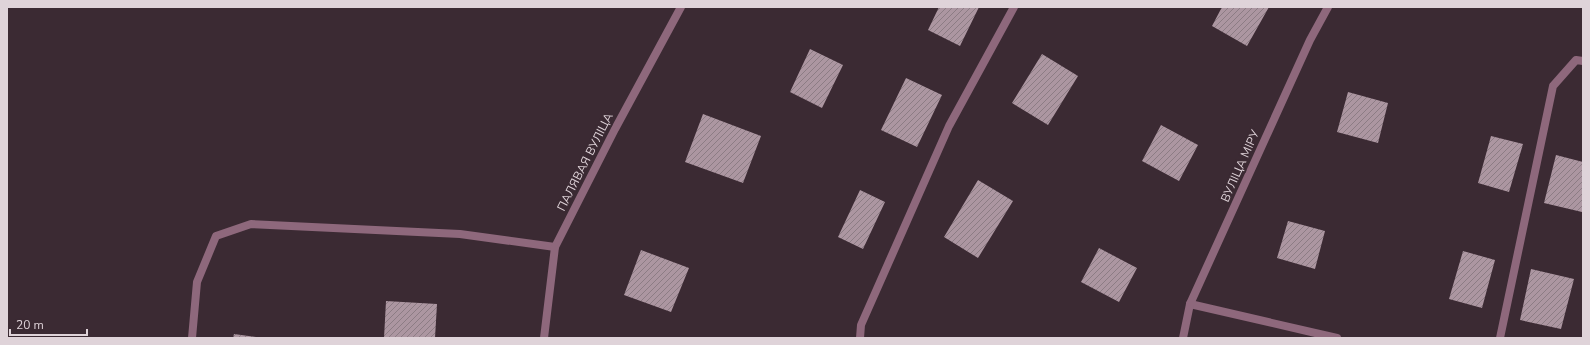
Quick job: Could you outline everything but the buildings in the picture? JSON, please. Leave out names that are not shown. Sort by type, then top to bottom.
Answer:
[{"type":"street","name":"ПАЛЯВАЯ ВУЛІЦА","points":[[544,338],[555,247],[615,128],[681,7]]},
{"type":"street","points":[[860,338],[861,325],[949,126],[1014,7]]},
{"type":"street","name":"ВУЛІЦА МІРУ","points":[[1182,338],[1190,304],[1307,47],[1328,7]]},
{"type":"street","points":[[1500,338],[1553,86],[1576,60],[1583,61]]},
{"type":"street","points":[[192,338],[197,282],[216,236],[251,224],[460,234],[555,247]]},
{"type":"street","points":[[1190,304],[1337,338]]}]
